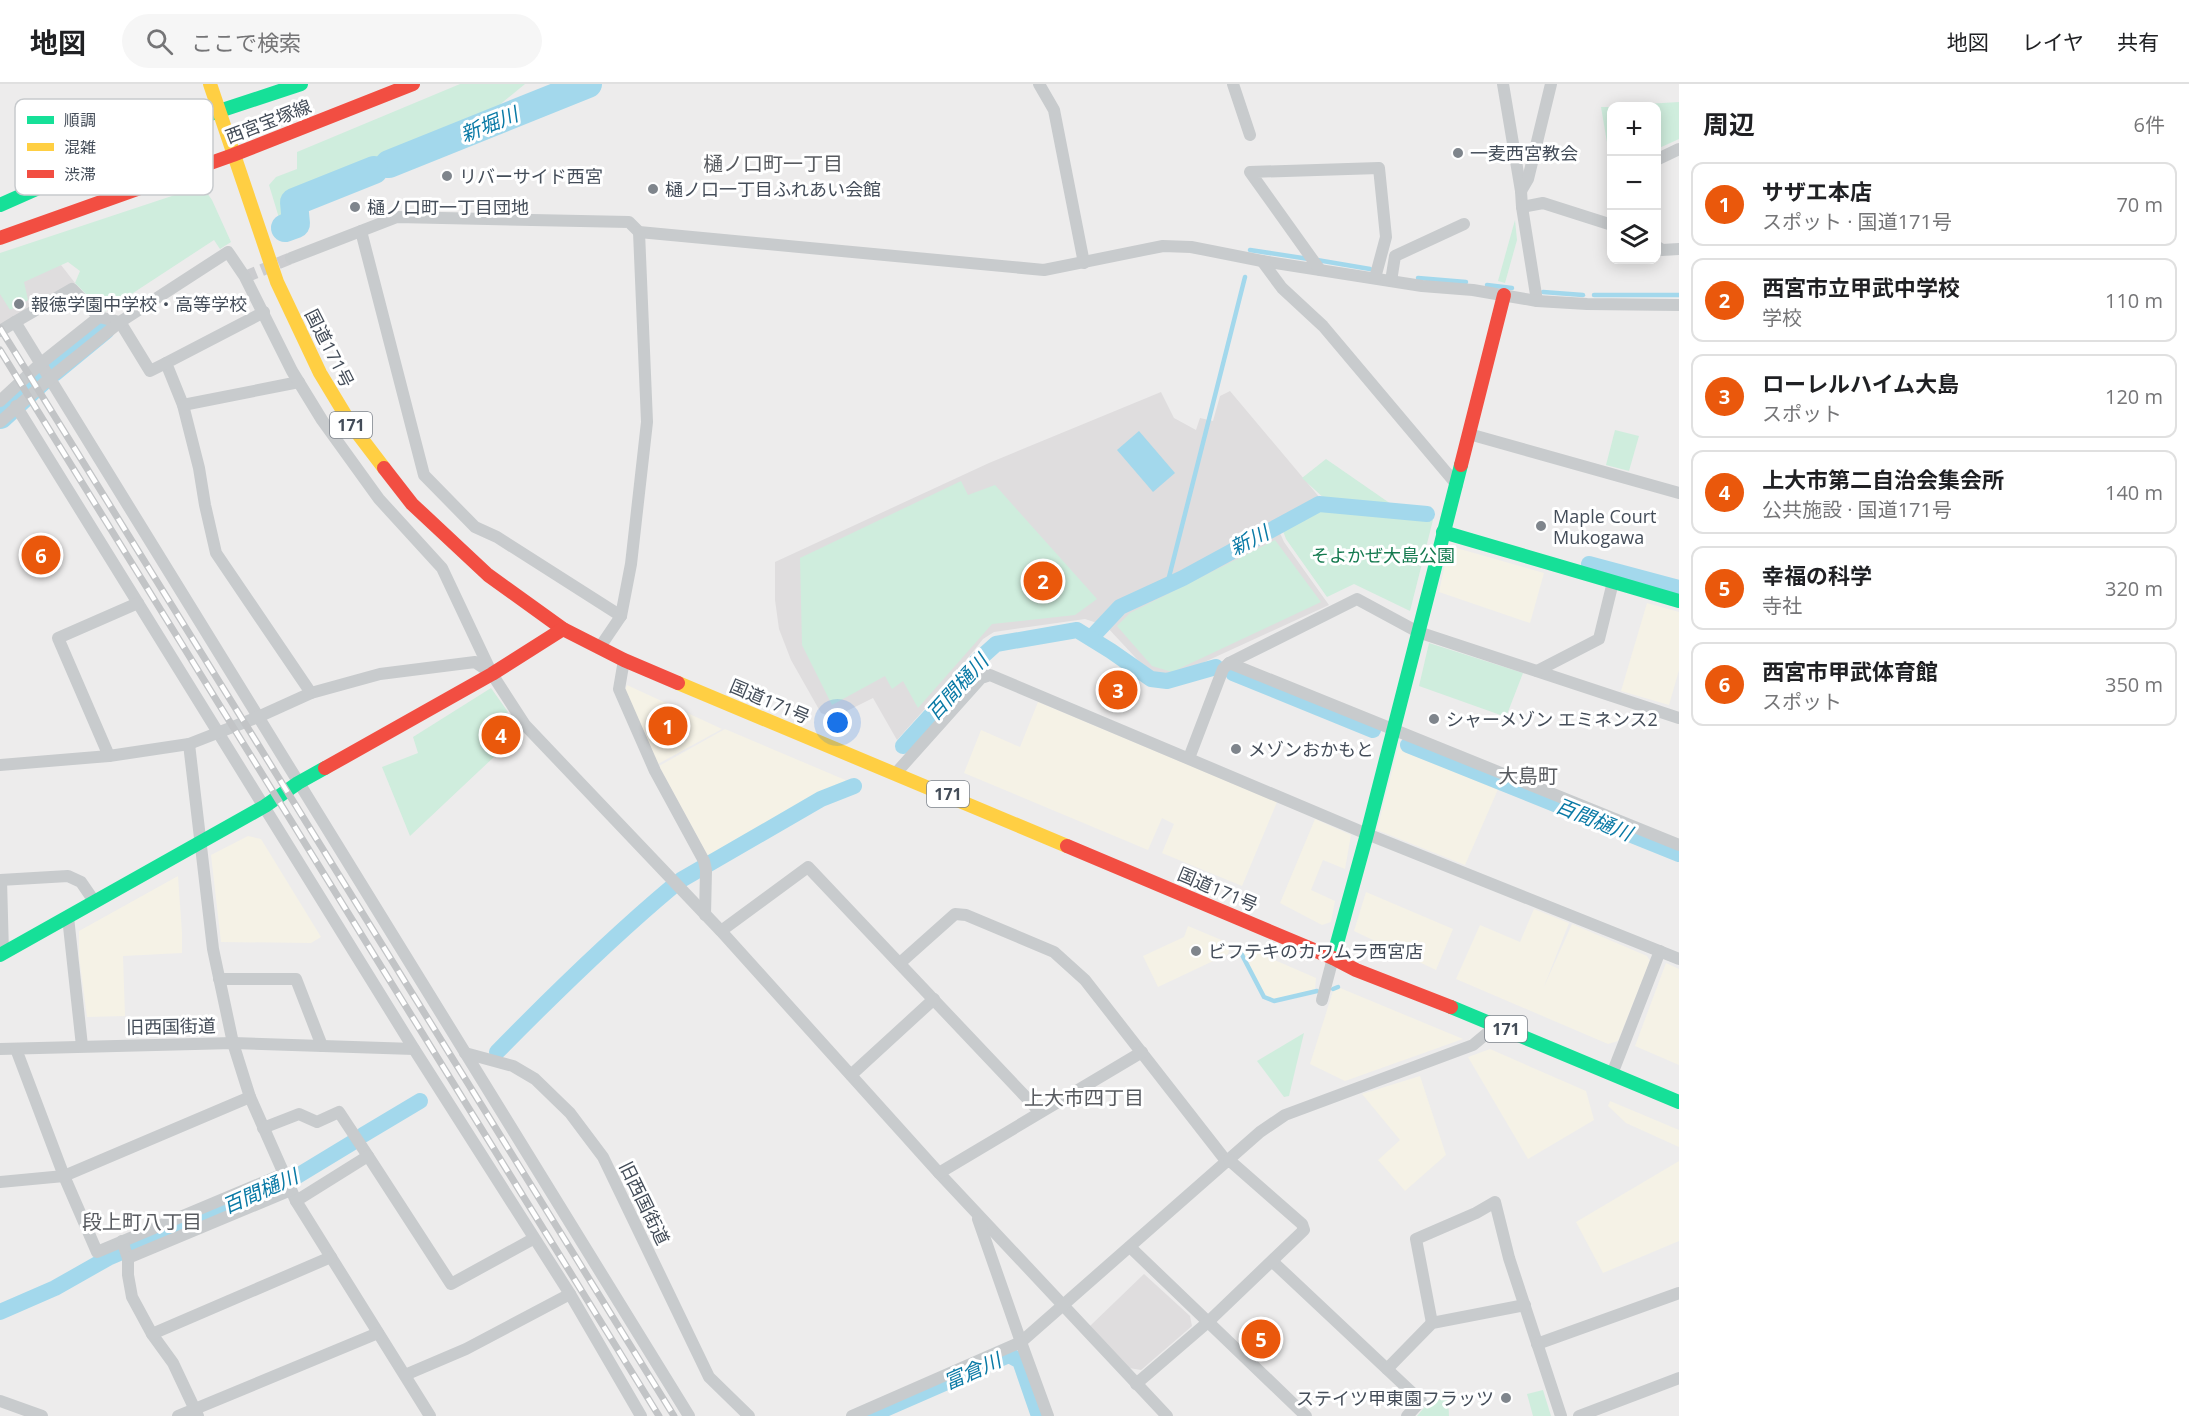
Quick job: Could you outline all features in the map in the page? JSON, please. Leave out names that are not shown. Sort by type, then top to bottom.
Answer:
[{"type":"main road","name":"国道171号","points":[[210,84],[277,282],[320,373],[352,426],[412,504],[488,575],[563,629],[624,660],[1333,958],[1356,970],[1497,1025],[1679,1102]]},
{"type":"main road","name":"西宮宝塚線","points":[[213,113],[301,84]]},
{"type":"main road","name":"西宮宝塚線","points":[[213,161],[413,84]]},
{"type":"main road","name":"西宮宝塚線","points":[[0,205],[23,195]]},
{"type":"main road","name":"西宮宝塚線","points":[[0,238],[119,195]]},
{"type":"main road","points":[[1333,958],[1367,834],[1504,295]]},
{"type":"main road","points":[[1443,532],[1679,601]]},
{"type":"main road","points":[[2,954],[265,806],[298,783],[492,674],[563,629]]},
{"type":"street","points":[[1039,84],[1054,110],[1084,263]]},
{"type":"street","points":[[1233,84],[1250,135]]},
{"type":"street","points":[[1503,84],[1537,301]]},
{"type":"street","points":[[1521,191],[1528,179],[1551,84]]},
{"type":"street","points":[[1661,158],[1679,149]]},
{"type":"street","points":[[1320,270],[1250,172],[1379,168],[1386,237],[1375,278]]},
{"type":"street","points":[[1522,207],[1543,203],[1607,224]]},
{"type":"street","points":[[291,258],[397,217],[629,222],[639,232],[1044,270],[1163,246],[1191,247],[1262,261],[1537,301],[1587,304],[1679,304]]},
{"type":"street","points":[[1391,281],[1395,256],[1464,224]]},
{"type":"street","points":[[361,231],[424,475],[475,527],[497,537],[621,616]]},
{"type":"street","points":[[600,647],[621,616],[631,564],[647,422],[639,232]]},
{"type":"street","points":[[1661,249],[1679,249]]},
{"type":"street","points":[[0,422],[16,406],[120,322],[228,252],[245,277],[299,382],[322,420],[356,470],[442,568],[492,674],[525,725],[721,931],[939,1173],[1167,1416]]},
{"type":"street","points":[[1262,261],[1282,288],[1323,326],[1457,485]]},
{"type":"street","points":[[0,332],[72,289],[99,317],[120,322],[150,371],[264,312]]},
{"type":"street","points":[[0,401],[40,364],[99,317]]},
{"type":"street","points":[[15,322],[689,1416]]},
{"type":"street","points":[[166,363],[183,405],[200,468],[205,505],[216,553],[310,693]]},
{"type":"street","points":[[183,405],[299,382]]},
{"type":"street","points":[[16,406],[414,1049],[570,1294],[641,1416]]},
{"type":"street","points":[[1469,434],[1679,494]]},
{"type":"street","points":[[1537,671],[1599,639],[1613,582]]},
{"type":"street","points":[[1189,758],[1222,669],[1229,663],[1357,599],[1418,632],[1679,718]]},
{"type":"street","points":[[109,756],[58,638],[138,603]]},
{"type":"street","points":[[624,660],[619,689],[655,771],[705,865],[705,915]]},
{"type":"street","points":[[0,765],[109,756],[189,744],[258,717],[310,693],[380,674],[475,662],[492,674]]},
{"type":"street","points":[[1229,663],[1679,845]]},
{"type":"street","points":[[896,773],[981,678],[990,675],[1367,834],[1679,958]]},
{"type":"street","points":[[189,744],[213,949],[233,1042],[250,1097],[289,1186],[430,1416]]},
{"type":"street","points":[[721,931],[808,867],[1040,1112]]},
{"type":"street","points":[[2,954],[0,880],[68,876],[81,882],[94,901]]},
{"type":"street","points":[[900,963],[955,914],[966,915],[1054,952],[1085,980],[1228,1161],[1302,1224],[1304,1230],[1273,1262],[1209,1323],[1136,1384]]},
{"type":"street","points":[[68,916],[82,1046]]},
{"type":"street","points":[[1612,1074],[1660,951]]},
{"type":"street","points":[[1322,1000],[1333,958]]},
{"type":"street","points":[[219,979],[296,980],[322,1046]]},
{"type":"street","points":[[851,1076],[934,999]]},
{"type":"street","points":[[852,1416],[1022,1342],[1260,1132],[1285,1115],[1473,1045],[1497,1025]]},
{"type":"street","name":"旧西国街道","points":[[0,1049],[233,1042],[414,1049]]},
{"type":"street","points":[[16,1049],[64,1176],[97,1252],[125,1250],[368,1156]]},
{"type":"street","points":[[939,1173],[1142,1052]]},
{"type":"street","name":"旧西国街道","points":[[465,1053],[513,1066],[535,1079],[570,1113],[601,1153],[709,1377],[749,1416]]},
{"type":"street","points":[[0,1182],[64,1176],[250,1097]]},
{"type":"street","points":[[263,1128],[298,1114],[316,1122],[339,1112],[451,1284],[533,1239]]},
{"type":"street","points":[[125,1250],[289,1186]]},
{"type":"street","points":[[1432,1323],[1416,1239],[1476,1213],[1495,1202],[1561,1416]]},
{"type":"street","points":[[975,1212],[1048,1416]]},
{"type":"street","points":[[1130,1247],[1306,1416]]},
{"type":"street","points":[[125,1250],[132,1297],[152,1334],[172,1363],[197,1413]]},
{"type":"street","points":[[152,1334],[331,1257]]},
{"type":"street","points":[[1273,1262],[1420,1401],[1407,1416]]},
{"type":"street","points":[[1537,1344],[1679,1293]]},
{"type":"street","points":[[405,1375],[466,1349],[570,1294]]},
{"type":"street","points":[[1387,1369],[1432,1323],[1525,1305]]},
{"type":"street","points":[[178,1416],[197,1413],[378,1333]]},
{"type":"street","points":[[1579,1416],[1679,1378]]},
{"type":"street","points":[[0,1401],[42,1416]]},
{"type":"shaded area","name":"報徳学園中学校・高等学校","points":[[61,265],[75,283],[0,325],[0,270]]},
{"type":"shaded area","points":[[1230,391],[1320,498],[1275,522],[1284,542],[1329,605],[1174,676],[1148,671],[1106,626],[1085,619],[994,632],[983,639],[897,740],[873,698],[833,718],[821,713],[791,660],[779,629],[775,600],[775,562],[989,463],[1161,392],[1174,418],[1196,430],[1200,418],[1213,421],[1220,396]]},
{"type":"shaded area","points":[[1453,547],[1544,573],[1530,623],[1439,592],[1448,550]]},
{"type":"shaded area","points":[[1647,603],[1679,612],[1679,670],[1669,705],[1621,691]]},
{"type":"shaded area","points":[[627,685],[722,729],[658,764],[625,690]]},
{"type":"shaded area","points":[[1038,702],[1277,802],[1242,886],[1162,853],[1174,824],[1162,818],[1148,850],[964,773],[981,730],[1020,747]]},
{"type":"shaded area","points":[[725,729],[850,782],[818,795],[708,856],[659,766]]},
{"type":"shaded area","points":[[1399,744],[1499,787],[1465,865],[1377,830]]},
{"type":"shaded area","points":[[1315,819],[1351,835],[1345,869],[1323,860],[1311,890],[1335,901],[1331,922],[1322,925],[1280,903]]},
{"type":"shaded area","points":[[248,836],[261,839],[321,937],[311,943],[221,942],[211,855]]},
{"type":"shaded area","points":[[178,876],[182,953],[123,956],[125,1016],[87,1017],[79,957],[79,931]]},
{"type":"shaded area","points":[[1366,892],[1453,929],[1436,970],[1354,931]]},
{"type":"shaded area","points":[[1534,909],[1569,923],[1543,989],[1572,924],[1647,956],[1650,961],[1618,1041],[1608,1044],[1456,979],[1480,925],[1520,942]]},
{"type":"shaded area","name":"ビフテキのカワムラ西宮店","points":[[1188,926],[1231,944],[1228,954],[1158,987],[1143,956],[1184,937]]},
{"type":"shaded area","points":[[1242,946],[1316,978],[1315,990],[1274,999],[1266,996],[1240,950]]},
{"type":"shaded area","points":[[1666,963],[1679,969],[1679,1065],[1635,1046]]},
{"type":"shaded area","points":[[1340,988],[1463,1039],[1345,1081],[1310,1064],[1333,991]]},
{"type":"shaded area","points":[[1490,1049],[1586,1091],[1594,1120],[1528,1159],[1468,1057]]},
{"type":"shaded area","points":[[1420,1076],[1446,1155],[1405,1191],[1378,1160],[1400,1140],[1362,1094]]},
{"type":"shaded area","points":[[1610,1101],[1679,1130],[1679,1147],[1626,1123],[1608,1106]]},
{"type":"shaded area","points":[[1679,1161],[1679,1241],[1603,1273],[1576,1222]]},
{"type":"shaded area","points":[[1144,1274],[1190,1316],[1192,1326],[1141,1370],[1129,1368],[1090,1326]]},
{"type":"green space","points":[[460,84],[525,84],[475,125],[332,180],[283,231],[269,185],[276,177],[297,169],[297,152]]},
{"type":"green space","points":[[1679,102],[1679,139],[1661,147],[1661,103]]},
{"type":"green space","points":[[1601,107],[1607,107],[1607,142]]},
{"type":"green space","points":[[175,195],[208,195],[231,242],[220,249],[214,240],[104,312],[75,283],[80,271],[68,262],[24,282],[28,300],[10,310],[0,294],[0,253]]},
{"type":"green space","points":[[1515,220],[1517,240],[1505,283],[1498,281]]},
{"type":"green space","points":[[1615,430],[1639,436],[1629,471],[1606,465]]},
{"type":"green space","points":[[1326,459],[1391,504],[1326,500],[1302,478]]},
{"type":"green space","points":[[961,481],[968,495],[995,485],[1097,599],[1075,615],[992,624],[918,708],[903,681],[892,689],[885,676],[832,705],[802,645],[800,558]]},
{"type":"green space","name":"そよかぜ大島公園","points":[[1323,509],[1433,520],[1410,611],[1354,584],[1327,597],[1286,539],[1283,531]]},
{"type":"green space","points":[[1275,540],[1321,602],[1172,672],[1152,666],[1117,626],[1130,613]]},
{"type":"green space","points":[[1429,643],[1523,673],[1506,717],[1419,686]]},
{"type":"green space","points":[[491,688],[508,712],[482,736],[496,755],[410,836],[382,767],[418,753],[413,737]]},
{"type":"green space","points":[[1304,1033],[1289,1096],[1284,1097],[1257,1061]]},
{"type":"green space","points":[[1543,1390],[1551,1416],[1533,1416],[1527,1394]]},
{"type":"green space","points":[[1448,1397],[1449,1416],[1417,1416],[1430,1401]]},
{"type":"water","points":[[1139,431],[1175,473],[1153,492],[1117,450]]},
{"type":"waterway","name":"新堀川","points":[[389,164],[588,84]]},
{"type":"waterway","name":"新堀川","points":[[285,228],[296,224],[294,202],[374,170]]},
{"type":"waterway","points":[[1250,250],[1309,259]]},
{"type":"waterway","points":[[1317,260],[1370,269]]},
{"type":"waterway","points":[[1167,585],[1245,277]]},
{"type":"waterway","points":[[1418,278],[1466,282]]},
{"type":"waterway","points":[[1487,285],[1512,288]]},
{"type":"waterway","points":[[1543,292],[1583,295]]},
{"type":"waterway","points":[[1594,295],[1679,295]]},
{"type":"waterway","name":"新堀川","points":[[51,369],[102,327]]},
{"type":"waterway","points":[[0,415],[40,378]]},
{"type":"waterway","name":"新川","points":[[1091,638],[1120,607],[1183,578],[1319,504],[1427,514]]},
{"type":"waterway","name":"新川","points":[[1589,564],[1679,588]]},
{"type":"waterway","name":"百間樋川","points":[[903,746],[976,662],[996,644],[1077,630],[1151,679],[1167,681],[1216,667]]},
{"type":"waterway","name":"百間樋川","points":[[1233,673],[1373,730]]},
{"type":"waterway","name":"百間樋川","points":[[1408,745],[1679,854]]},
{"type":"waterway","name":"百間樋川","points":[[681,880],[821,799],[854,786]]},
{"type":"waterway","name":"百間樋川","points":[[497,1052],[582,968],[672,887]]},
{"type":"waterway","points":[[1240,951],[1264,997],[1274,1001],[1317,991]]},
{"type":"waterway","points":[[1333,989],[1338,987]]},
{"type":"waterway","name":"百間樋川","points":[[363,1135],[420,1101]]},
{"type":"waterway","name":"百間樋川","points":[[0,1312],[55,1288],[108,1258],[294,1178],[355,1141]]},
{"type":"waterway","name":"富倉川","points":[[869,1416],[1009,1355],[1020,1361],[1039,1416]]},
{"type":"tunnel","points":[[245,277],[291,258]]},
{"type":"railway","points":[[0,328],[674,1416]]},
{"type":"railway","points":[[0,350],[659,1416]]},
{"type":"traffic: fast","points":[[213,113],[301,84]]},
{"type":"traffic: fast","points":[[0,205],[23,195]]},
{"type":"traffic: fast","points":[[1333,958],[1461,465]]},
{"type":"traffic: fast","points":[[1443,532],[1679,601]]},
{"type":"traffic: fast","points":[[0,955],[265,806],[325,768]]},
{"type":"traffic: fast","points":[[1451,1007],[1679,1102]]},
{"type":"traffic: slow","points":[[210,84],[277,282],[320,373],[352,426],[384,468]]},
{"type":"traffic: slow","points":[[678,683],[1067,846]]},
{"type":"traffic: jam","points":[[213,162],[413,84]]},
{"type":"traffic: jam","points":[[0,238],[121,195]]},
{"type":"traffic: jam","points":[[1461,465],[1504,295]]},
{"type":"traffic: jam","points":[[384,468],[412,504],[488,575],[563,629],[624,660],[678,683]]},
{"type":"traffic: jam","points":[[325,768],[492,674],[563,629]]},
{"type":"traffic: jam","points":[[1067,846],[1333,958],[1356,970],[1451,1007]]},
{"type":"place","name":"一麦西宮教会","points":[[1458,153]]},
{"type":"place","name":"リバーサイド西宮","points":[[447,176]]},
{"type":"place","name":"樋ノ口一丁目ふれあい会館","points":[[653,189]]},
{"type":"place","name":"樋ノ口町一丁目団地","points":[[355,207]]},
{"type":"place","name":"報徳学園中学校・高等学校","points":[[19,304]]},
{"type":"place","name":"Maple Court Mukogawa","points":[[1541,526]]},
{"type":"place","name":"西宮市甲武体育館","points":[[41,555]]},
{"type":"place","name":"西宮市立甲武中学校","points":[[1043,581]]},
{"type":"place","name":"ローレルハイム大島","points":[[1118,690]]},
{"type":"place","name":"シャーメゾン エミネンス2","points":[[1434,719]]},
{"type":"place","name":"サザエ本店","points":[[668,726]]},
{"type":"place","name":"上大市第二自治会集会所","points":[[501,735]]},
{"type":"place","name":"メゾンおかもと","points":[[1236,749]]},
{"type":"place","name":"ビフテキのカワムラ西宮店","points":[[1196,951]]},
{"type":"place","name":"幸福の科学","points":[[1261,1339]]},
{"type":"place","name":"ステイツ甲東園フラッツ","points":[[1506,1398]]},
{"type":"district","name":"樋ノ口町一丁目","points":[[773,163]]},
{"type":"district","name":"大島町","points":[[1528,775]]},
{"type":"district","name":"上大市四丁目","points":[[1084,1097]]},
{"type":"district","name":"段上町八丁目","points":[[142,1221]]}]
